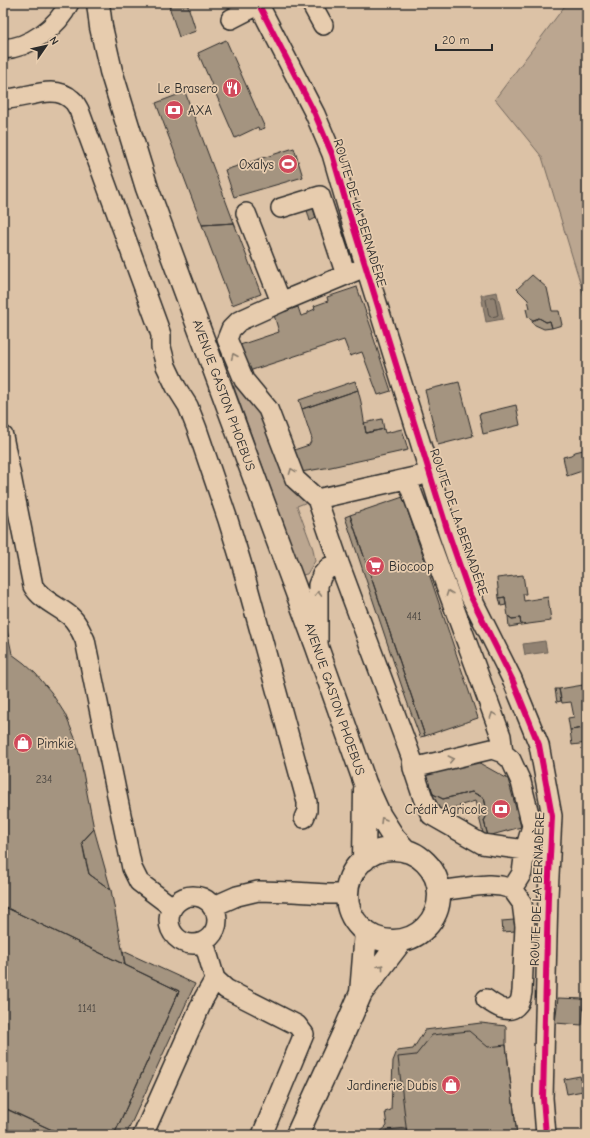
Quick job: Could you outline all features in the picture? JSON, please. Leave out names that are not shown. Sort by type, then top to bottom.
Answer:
[{"type":"main road","name":"AVENUE GASTON PHOEBUS","points":[[98,3],[101,27],[111,71],[147,188],[318,647],[365,783],[380,816],[394,838],[406,851]]},
{"type":"main road","name":"AVENUE GASTON PHOEBUS","points":[[364,860],[365,783]]},
{"type":"main road","points":[[392,850],[406,851],[419,857],[429,866],[436,878],[439,892],[438,905],[434,918],[425,928],[414,936],[401,941],[389,941],[377,938],[366,932],[356,922],[352,915],[349,908],[348,894],[350,881],[356,869],[364,860],[377,852],[392,850]]},
{"type":"main road","points":[[361,993],[366,932]]},
{"type":"main road","points":[[297,1135],[361,993],[401,941]]},
{"type":"street","points":[[3,49],[11,49],[27,44],[41,35],[55,23],[69,3]]},
{"type":"street","points":[[311,3],[323,25]]},
{"type":"street","points":[[231,19],[259,4]]},
{"type":"street","name":"ROUTE DE LA BERNADÈRE","points":[[259,4],[315,114],[332,154],[448,532],[470,595],[512,679],[539,745],[552,816],[548,896],[543,1090],[546,1135]]},
{"type":"street","points":[[3,99],[50,91],[64,94],[72,100],[79,110],[158,326],[166,366],[176,388],[188,406],[197,428],[228,520],[307,802],[307,811],[304,818]]},
{"type":"street","points":[[281,208],[342,190]]},
{"type":"street","points":[[320,196],[346,275]]},
{"type":"street","points":[[246,213],[281,302]]},
{"type":"street","points":[[366,267],[281,302],[239,322],[231,329],[227,339],[244,380],[268,409],[295,479],[318,499],[339,563],[412,759],[413,768],[422,798],[431,815],[482,844],[525,850]]},
{"type":"street","points":[[3,436],[33,586],[37,592],[70,616],[78,625],[85,640],[132,868],[139,882],[172,908]]},
{"type":"street","points":[[318,499],[430,473]]},
{"type":"street","points":[[407,479],[501,736],[503,753]]},
{"type":"street","points":[[318,647],[318,585],[322,575],[329,567],[339,563]]},
{"type":"street","points":[[413,768],[492,749],[503,753],[511,760],[521,782],[532,826],[525,850],[522,873],[512,889]]},
{"type":"street","points":[[439,892],[476,886],[501,886],[512,889],[522,903],[526,926],[522,992],[520,1001],[514,1007],[502,1009],[486,999]]},
{"type":"street","points":[[212,907],[237,896],[258,892],[348,894]]},
{"type":"street","points":[[192,896],[207,901],[212,907],[216,914],[217,922],[215,930],[204,942],[189,944],[175,937],[169,923],[169,915],[172,908],[178,902],[184,898],[192,896]]},
{"type":"street","points":[[204,942],[215,979],[226,989],[298,1025],[304,1034],[262,1135]]},
{"type":"street","points":[[143,1135],[204,998],[215,979]]},
{"type":"shaded area","points":[[567,3],[587,3],[587,305],[542,157],[495,99]]},
{"type":"shaded area","points":[[241,385],[260,412],[310,501],[297,506],[313,549],[315,561],[307,574],[302,575],[234,387]]},
{"type":"water","points":[[497,292],[503,319],[486,322],[481,295]]},
{"type":"water","points":[[545,641],[547,652],[525,655],[523,644]]},
{"type":"building","points":[[168,3],[187,3],[196,31],[179,37]]},
{"type":"building","points":[[226,40],[265,128],[259,130],[258,127],[235,138],[198,53]]},
{"type":"building","points":[[185,92],[234,223],[202,225],[156,103]]},
{"type":"building","points":[[294,148],[303,177],[234,197],[225,170]]},
{"type":"building","points":[[313,208],[316,218],[310,221],[307,210]]},
{"type":"building","points":[[234,223],[261,294],[232,305],[202,225]]},
{"type":"building","points":[[532,275],[547,288],[552,311],[559,311],[562,325],[552,328],[550,321],[546,322],[539,318],[533,320],[528,317],[526,309],[530,308],[528,300],[517,289]]},
{"type":"building","points":[[357,287],[391,391],[378,395],[362,352],[350,356],[344,340],[246,372],[237,346],[279,332],[274,315],[298,307],[301,316],[308,314],[308,312],[315,309],[314,306],[328,301],[327,297]]},
{"type":"building","points":[[539,318],[546,322],[550,321],[552,328],[544,329],[533,324],[532,321]]},
{"type":"building","points":[[355,381],[358,390],[302,409],[299,400]]},
{"type":"building","points":[[459,382],[473,436],[438,445],[425,390]]},
{"type":"building","points":[[358,390],[366,433],[384,429],[385,433],[402,429],[408,450],[301,472],[294,450],[309,445],[312,439],[302,409]]},
{"type":"building","points":[[516,405],[520,425],[483,434],[479,414]]},
{"type":"building","points":[[382,419],[384,429],[366,433],[364,423]]},
{"type":"building","points":[[583,450],[587,451],[587,471],[585,470],[567,476],[563,457]]},
{"type":"building","points":[[403,497],[478,718],[425,736],[350,515]]},
{"type":"building","points":[[350,515],[425,736],[420,737],[406,699],[345,517]]},
{"type":"building","points":[[523,575],[526,594],[523,594],[524,601],[548,597],[551,621],[521,625],[520,618],[512,619],[508,616],[505,597],[499,598],[497,578]]},
{"type":"building","points":[[505,597],[506,605],[501,606],[499,598]]},
{"type":"building","points":[[3,610],[12,654],[36,674],[51,692],[65,714],[75,738],[94,829],[82,842],[85,858],[89,874],[111,890],[125,965],[3,906]]},
{"type":"building","points":[[508,616],[512,619],[520,618],[521,625],[509,627]]},
{"type":"building","points":[[583,685],[587,710],[587,743],[585,728],[570,730],[568,718],[574,717],[571,702],[562,703],[559,689]]},
{"type":"building","points":[[555,689],[559,689],[561,701],[557,702]]},
{"type":"building","points":[[585,728],[587,743],[572,745],[570,730]]},
{"type":"building","points":[[474,760],[508,779],[521,827],[488,836],[484,821],[488,815],[484,798],[472,792],[443,799],[433,794],[431,787],[424,789],[420,775]]},
{"type":"building","points":[[431,787],[433,794],[443,799],[472,792],[484,798],[488,815],[484,821],[488,836],[484,837],[475,801],[435,813],[424,789]]},
{"type":"building","points":[[94,829],[111,890],[89,874],[82,842]]},
{"type":"building","points":[[3,906],[179,991],[114,1135],[63,1135],[3,1107]]},
{"type":"building","points":[[514,920],[515,931],[503,932],[502,921]]},
{"type":"building","points":[[123,951],[195,984],[126,1135],[114,1135],[179,991],[125,965]]},
{"type":"building","points":[[558,998],[584,999],[582,1025],[555,1023]]},
{"type":"building","name":"Jardinerie Dubis","points":[[481,1023],[506,1026],[506,1045],[517,1135],[377,1135],[387,1126],[385,1112],[391,1110],[393,1061],[397,1051],[413,1049],[425,1030]]},
{"type":"building","name":"Jardinerie Dubis","points":[[469,1031],[488,1047],[506,1045],[517,1135],[407,1135],[398,1057],[416,1055],[432,1035]]},
{"type":"building","points":[[580,1076],[583,1091],[567,1094],[564,1079]]},
{"type":"building","points":[[3,1107],[8,1110],[63,1135],[3,1135]]},
{"type":"building","points":[[584,1108],[587,1108],[587,1132],[585,1132]]},
{"type":"building","points":[[406,1128],[407,1135],[381,1135],[387,1130]]},
{"type":"cycle path","points":[[258,3],[315,114],[332,154],[448,532],[470,595],[512,679],[539,745],[552,816],[548,896],[543,1098],[546,1135]]},
{"type":"place","name":"Le Brasero","points":[[232,88]]},
{"type":"place","name":"AXA","points":[[174,110]]},
{"type":"place","name":"Oxalys","points":[[288,164]]},
{"type":"place","name":"Biocoop","points":[[375,566]]},
{"type":"place","name":"Pimkie","points":[[23,743]]},
{"type":"place","name":"Crédit Agricole","points":[[501,809]]},
{"type":"place","name":"Jardinerie Dubis","points":[[451,1085]]}]
